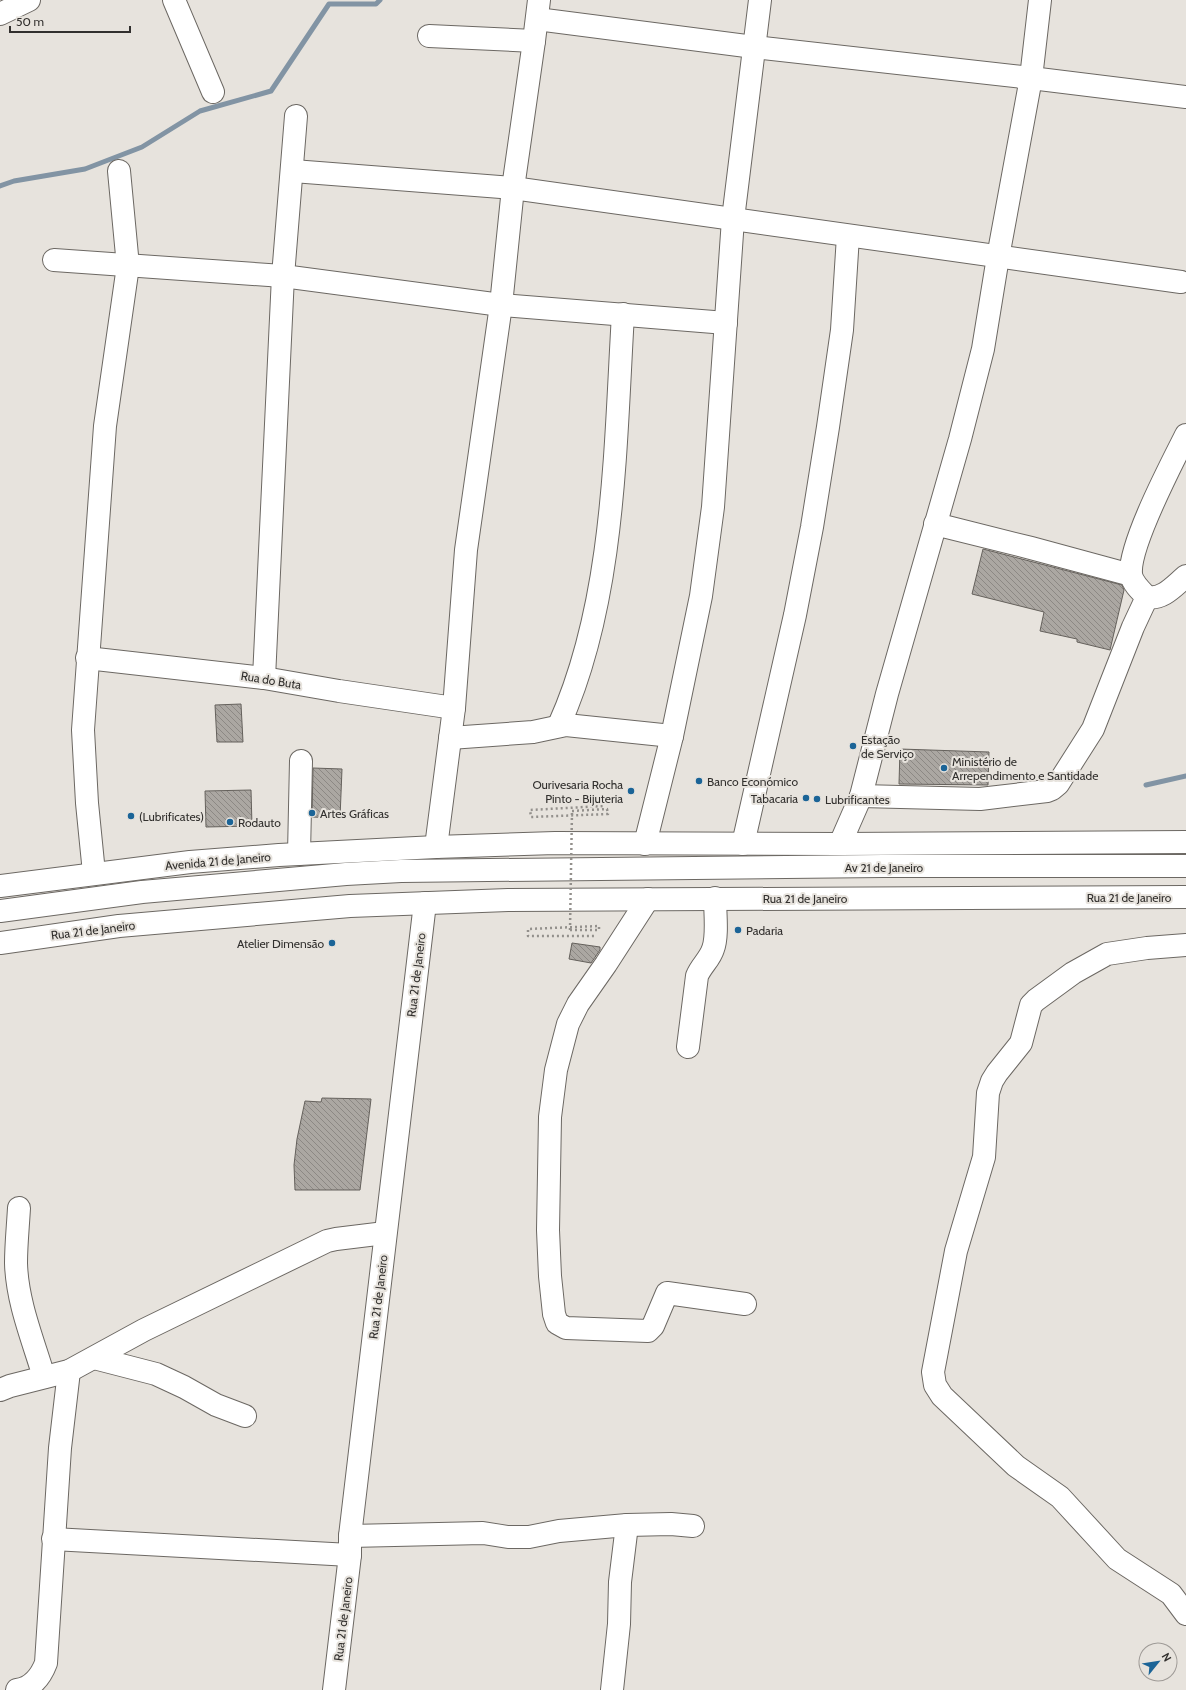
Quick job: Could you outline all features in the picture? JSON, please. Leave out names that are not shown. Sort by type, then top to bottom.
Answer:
[{"type":"street","points":[[0,14],[29,0]]},
{"type":"street","points":[[174,0],[213,92]]},
{"type":"street","points":[[645,844],[672,736],[701,596],[713,506],[733,219],[760,0]]},
{"type":"street","points":[[840,844],[861,796],[935,524],[960,439],[983,349],[998,257],[1031,78],[1040,0]]},
{"type":"street","points":[[1186,97],[754,47],[538,9],[513,188],[501,305],[466,550],[454,708],[436,847],[555,843],[840,844],[1186,842]]},
{"type":"street","points":[[429,36],[534,42]]},
{"type":"street","points":[[264,678],[283,276],[293,171],[296,116]]},
{"type":"street","points":[[94,873],[87,803],[83,730],[87,658],[96,572],[105,426],[128,266],[119,171]]},
{"type":"street","points":[[293,171],[513,188],[1180,282]]},
{"type":"street","points":[[743,844],[795,615],[812,527],[842,330],[848,236]]},
{"type":"street","points":[[54,260],[283,276],[501,305],[726,323]]},
{"type":"street","points":[[559,725],[567,707],[582,663],[592,623],[603,567],[612,488],[623,314]]},
{"type":"street","points":[[1186,435],[1141,532],[1133,557],[1131,575],[1138,588],[1147,597],[1155,599],[1162,596],[1186,576]]},
{"type":"street","points":[[935,524],[1131,575]]},
{"type":"street","points":[[861,796],[980,799],[1047,791],[1052,789],[1058,784],[1093,729],[1133,627],[1147,597]]},
{"type":"street","name":"Rua do Buta","points":[[87,658],[264,678],[454,708]]},
{"type":"street","points":[[450,738],[533,732],[559,725],[576,725],[672,736]]},
{"type":"street","points":[[299,854],[301,761]]},
{"type":"street","name":"Avenida 21 de Janeiro","points":[[0,886],[190,862],[299,854],[436,847]]},
{"type":"street","name":"Av 21 de Janeiro","points":[[401,871],[883,866],[1186,866]]},
{"type":"street","name":"Avenida 21 de Janeiro","points":[[0,911],[142,892],[346,874],[401,871]]},
{"type":"street","name":"Rua 21 de Janeiro","points":[[0,943],[119,926],[256,913],[350,906],[425,903],[508,900],[715,898],[1186,897]]},
{"type":"street","points":[[688,1047],[697,976],[700,969],[711,954],[714,944],[715,898]]},
{"type":"street","points":[[648,899],[578,1004],[568,1024],[556,1070],[550,1116],[548,1230],[550,1276],[554,1314],[558,1323],[566,1328],[648,1331],[653,1326],[667,1293],[745,1304]]},
{"type":"street","name":"Rua 21 de Janeiro","points":[[334,1690],[385,1234],[425,903]]},
{"type":"street","points":[[1184,1602],[1117,1559],[1060,1497],[1016,1466],[942,1396],[935,1385],[933,1372],[956,1251],[984,1157],[988,1093],[992,1081],[997,1073],[1022,1044],[1031,1005],[1073,973],[1107,954],[1147,948],[1186,945]]},
{"type":"street","points":[[19,1208],[16,1263],[18,1280],[24,1310],[44,1377]]},
{"type":"street","points":[[4,1385],[69,1371],[144,1330],[323,1243],[336,1238],[385,1234]]},
{"type":"street","points":[[94,1358],[156,1374],[216,1405],[245,1416]]},
{"type":"street","points":[[17,1690],[29,1686],[43,1671],[46,1663],[60,1448],[69,1371]]},
{"type":"street","points":[[53,1539],[350,1546],[483,1533],[508,1537],[530,1537],[559,1531],[628,1525],[670,1524],[693,1526]]},
{"type":"street","points":[[612,1690],[619,1624],[620,1582],[628,1525]]},
{"type":"path","points":[[596,936],[528,936],[528,929],[599,926],[599,930],[570,930],[572,811],[607,809],[608,814],[531,817],[530,810],[603,806]]},
{"type":"building","points":[[983,549],[1122,585],[1124,590],[1110,650],[1077,642],[1077,639],[1040,631],[1044,612],[972,594]]},
{"type":"building","points":[[241,704],[243,742],[217,742],[215,705]]},
{"type":"building","points":[[900,749],[989,752],[988,785],[899,784]]},
{"type":"building","points":[[313,768],[342,769],[340,818],[312,817]]},
{"type":"building","points":[[251,790],[252,826],[206,827],[205,791]]},
{"type":"building","points":[[572,943],[600,947],[600,950],[591,963],[569,959]]},
{"type":"building","points":[[322,1098],[371,1099],[360,1190],[295,1190],[294,1165],[297,1139],[305,1101],[321,1102]]},
{"type":"waterway","points":[[0,186],[14,181],[85,169],[142,147],[200,111],[271,91],[329,4],[376,4],[380,0]]},
{"type":"waterway","points":[[1146,785],[1186,776]]},
{"type":"place","name":"Estação de Serviço","points":[[853,746]]},
{"type":"place","name":"Ministério de Arrependimento e Santidade","points":[[944,768]]},
{"type":"place","name":"Banco Económico","points":[[699,781]]},
{"type":"place","name":"Ourivesaria Rocha Pinto - Bijuteria","points":[[631,791]]},
{"type":"place","name":"Tabacaria","points":[[806,798]]},
{"type":"place","name":"Lubrificantes","points":[[817,799]]},
{"type":"place","name":"Artes Gráficas","points":[[312,813]]},
{"type":"place","name":"(Lubrificates)","points":[[131,816]]},
{"type":"place","name":"Rodauto","points":[[230,822]]},
{"type":"place","name":"Padaria","points":[[738,930]]},
{"type":"place","name":"Atelier Dimensão","points":[[332,943]]}]
